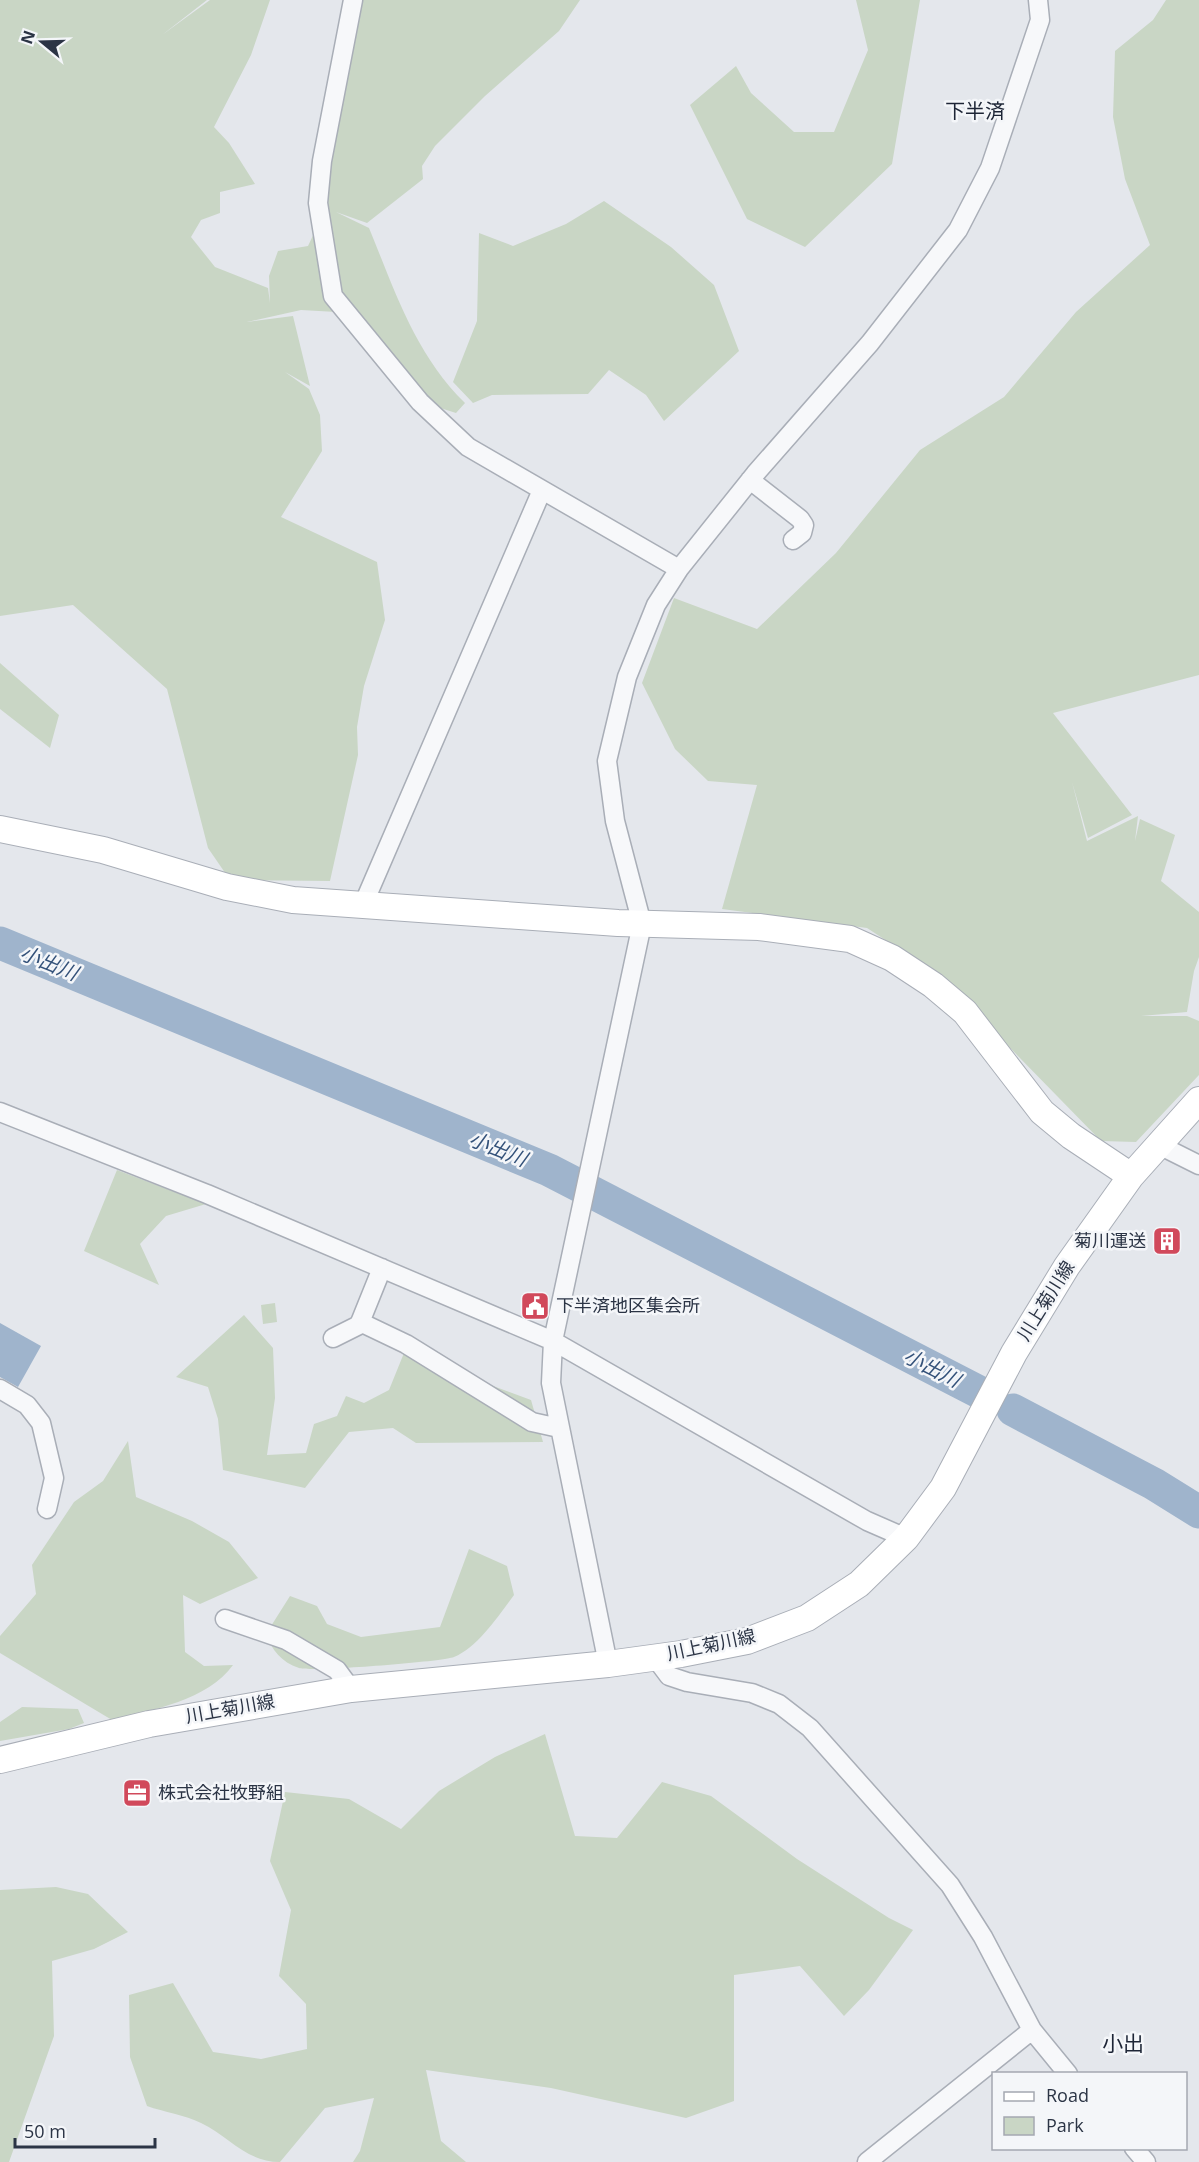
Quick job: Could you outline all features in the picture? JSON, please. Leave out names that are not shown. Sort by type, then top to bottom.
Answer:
[{"type":"main road","points":[[0,829],[103,850],[249,891],[293,900],[642,924],[793,929],[850,939],[892,958],[933,985],[965,1012],[1042,1112],[1071,1136],[1131,1176]]},
{"type":"main road","name":"川上菊川線","points":[[0,1760],[149,1724],[351,1689],[608,1664],[681,1654],[747,1641],[807,1618],[859,1584],[906,1538],[943,1488],[1014,1353],[1061,1275],[1131,1176],[1199,1100]]},
{"type":"street","points":[[353,0],[322,161],[318,203],[333,296],[420,402],[468,447],[679,569]]},
{"type":"street","points":[[608,1664],[551,1383],[553,1341],[642,924],[615,821],[607,761],[627,677],[656,605],[679,569],[750,480],[870,343],[958,230],[990,168],[1040,20],[1038,0]]},
{"type":"street","points":[[750,480],[800,519],[804,525],[802,533],[793,540]]},
{"type":"street","points":[[363,905],[542,490]]},
{"type":"street","points":[[0,1112],[207,1194],[553,1341],[867,1521],[906,1538]]},
{"type":"street","points":[[1159,1145],[1199,1165]]},
{"type":"street","points":[[333,1338],[359,1325],[382,1268]]},
{"type":"street","points":[[360,1322],[406,1344],[531,1422],[559,1428]]},
{"type":"street","points":[[0,1389],[27,1405],[41,1423],[54,1478],[47,1509]]},
{"type":"street","points":[[225,1619],[286,1640],[337,1670],[351,1689]]},
{"type":"street","points":[[654,1656],[669,1676],[687,1682],[752,1693],[779,1704],[810,1728],[950,1885],[983,1937],[1032,2030],[1067,2072]]},
{"type":"street","points":[[867,2162],[1032,2030]]},
{"type":"street","points":[[1136,2150],[1146,2162]]},
{"type":"green space","points":[[0,0],[207,0],[162,35],[210,0],[270,0],[251,55],[214,127],[229,143],[255,184],[220,192],[220,213],[201,220],[191,237],[215,267],[268,288],[270,303],[269,276],[278,251],[308,246],[326,208],[346,0],[580,0],[559,31],[485,96],[435,146],[422,166],[423,179],[367,223],[336,212],[369,228],[408,321],[420,343],[448,384],[465,403],[456,413],[434,406],[354,313],[301,310],[247,322],[293,316],[310,386],[285,372],[309,389],[320,415],[322,451],[281,517],[377,562],[385,620],[364,686],[357,727],[358,755],[330,881],[230,880],[208,848],[167,689],[73,605],[0,616]]},
{"type":"green space","points":[[856,0],[920,0],[892,164],[805,247],[747,219],[690,105],[736,66],[751,93],[794,132],[834,132],[868,50]]},
{"type":"green space","points":[[1166,0],[1199,0],[1199,675],[1053,713],[1132,815],[1088,838],[1072,782],[1087,841],[1138,816],[1135,841],[1140,819],[1175,835],[1161,881],[1199,912],[1199,957],[1194,971],[1187,1012],[1141,1016],[1187,1016],[1199,1021],[1199,1075],[1136,1142],[1101,1141],[939,975],[867,928],[722,909],[757,785],[708,781],[675,749],[642,683],[674,598],[757,629],[836,553],[920,450],[1004,397],[1076,312],[1150,245],[1125,179],[1113,117],[1115,51],[1153,20]]},
{"type":"green space","points":[[604,201],[671,247],[714,285],[739,351],[664,421],[646,395],[609,370],[588,394],[492,395],[473,403],[453,382],[477,321],[479,233],[513,246],[566,224]]},
{"type":"green space","points":[[0,663],[59,715],[50,748],[0,709]]},
{"type":"green space","points":[[117,1170],[206,1204],[166,1216],[140,1244],[159,1285],[84,1251]]},
{"type":"green space","points":[[275,1303],[277,1322],[263,1324],[261,1305]]},
{"type":"green space","points":[[244,1315],[273,1348],[275,1398],[267,1455],[306,1453],[314,1424],[337,1416],[346,1396],[364,1403],[389,1390],[404,1353],[531,1400],[543,1442],[416,1443],[393,1428],[349,1432],[305,1488],[223,1470],[218,1419],[208,1387],[176,1377]]},
{"type":"green space","points":[[128,1441],[136,1497],[192,1521],[229,1542],[258,1578],[200,1604],[183,1595],[185,1652],[204,1666],[233,1665],[222,1677],[209,1687],[178,1702],[112,1720],[0,1653],[0,1636],[36,1594],[32,1565],[74,1502],[103,1481]]},
{"type":"green space","points":[[469,1549],[507,1566],[514,1595],[480,1638],[454,1657],[402,1664],[308,1669],[299,1668],[287,1662],[278,1655],[268,1640],[266,1634],[290,1596],[317,1606],[327,1624],[361,1637],[440,1627]]},
{"type":"green space","points":[[22,1707],[78,1709],[84,1723],[69,1729],[0,1741],[0,1722]]},
{"type":"green space","points":[[545,1734],[575,1836],[617,1838],[662,1782],[711,1796],[797,1859],[889,1918],[913,1930],[869,1990],[844,2016],[800,1966],[734,1975],[734,2101],[686,2118],[551,2088],[426,2070],[441,2141],[466,2162],[353,2162],[360,2151],[374,2098],[325,2108],[280,2162],[257,2158],[195,2120],[147,2106],[130,2057],[129,1995],[173,1983],[213,2052],[261,2059],[307,2049],[306,2004],[279,1976],[291,1910],[270,1861],[285,1792],[349,1799],[401,1829],[439,1791],[495,1757]]},
{"type":"green space","points":[[56,1887],[88,1894],[128,1932],[94,1949],[52,1961],[54,2036],[9,2162],[0,2162],[0,1890]]},
{"type":"water","points":[[0,1323],[41,1346],[18,1387],[0,1377]]},
{"type":"waterway","name":"小出川","points":[[0,943],[549,1170],[979,1392]]},
{"type":"waterway","name":"小出川","points":[[1013,1410],[1154,1484],[1199,1512]]},
{"type":"place","name":"菊川運送","points":[[1167,1241]]},
{"type":"place","name":"下半済地区集会所","points":[[535,1306]]},
{"type":"place","name":"株式会社牧野組","points":[[137,1793]]},
{"type":"district","name":"下半済","points":[[975,111]]},
{"type":"district","name":"小出","points":[[1123,2044]]}]
